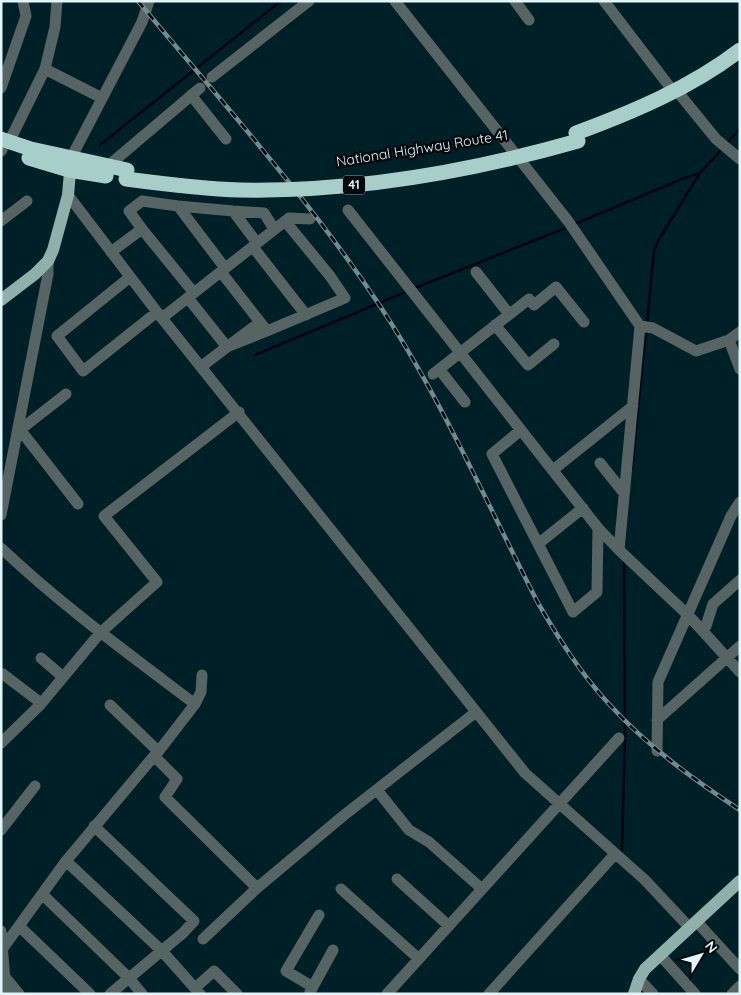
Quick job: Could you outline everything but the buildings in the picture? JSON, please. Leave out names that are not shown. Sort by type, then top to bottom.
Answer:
[{"type":"highway","name":"National Highway Route 41","points":[[3,147],[70,164],[179,186],[240,190],[303,189],[360,185],[409,178],[518,157],[577,137],[624,124],[677,93],[740,50]]},
{"type":"highway","name":"National Highway Route 41","points":[[677,93],[715,77],[740,60]]},
{"type":"highway","name":"National Highway Route 41","points":[[70,164],[108,166],[127,175]]},
{"type":"main road","points":[[1,300],[35,274],[48,261],[53,250],[68,195],[70,164]]},
{"type":"main road","points":[[634,994],[639,978],[660,954],[740,881]]},
{"type":"street","points":[[1,88],[26,16],[23,1]]},
{"type":"street","points":[[3,147],[45,69],[55,27],[56,1]]},
{"type":"street","points":[[70,164],[142,22],[149,1]]},
{"type":"street","points":[[212,77],[309,1]]},
{"type":"street","points":[[394,1],[568,221],[640,326],[619,550]]},
{"type":"street","points":[[515,1],[529,20]]},
{"type":"street","points":[[604,1],[716,140],[739,159]]},
{"type":"street","points":[[45,69],[102,98]]},
{"type":"street","points":[[108,166],[196,91],[226,139]]},
{"type":"street","points":[[68,195],[160,315],[525,773],[645,880],[740,969]]},
{"type":"street","points":[[1,221],[27,201]]},
{"type":"street","points":[[227,347],[129,211],[142,201],[264,214],[274,229]]},
{"type":"street","points":[[178,206],[263,327]]},
{"type":"street","points":[[348,210],[598,528],[689,616],[740,672]]},
{"type":"street","points":[[233,212],[306,315]]},
{"type":"street","points":[[38,325],[49,328],[57,336],[83,371],[160,315],[191,296],[289,218],[310,219]]},
{"type":"street","points":[[202,366],[227,347],[263,327],[306,315],[345,298],[330,276],[285,221]]},
{"type":"street","points":[[111,252],[142,229]]},
{"type":"street","points":[[1,515],[4,491],[48,274],[48,261]]},
{"type":"street","points":[[476,272],[509,314]]},
{"type":"street","points":[[57,336],[130,277]]},
{"type":"street","points":[[465,402],[436,372],[529,299],[534,305],[556,287],[584,322]]},
{"type":"street","points":[[495,324],[528,365],[554,344]]},
{"type":"street","points":[[640,326],[653,328],[696,351],[730,340],[740,332]]},
{"type":"street","points":[[730,340],[740,369]]},
{"type":"street","points":[[18,427],[26,426],[66,394]]},
{"type":"street","points":[[553,470],[632,406]]},
{"type":"street","points":[[1,743],[42,703],[100,633],[157,582],[104,516],[239,412]]},
{"type":"street","points":[[18,427],[78,504]]},
{"type":"street","points":[[522,430],[492,454],[573,612],[597,592],[598,528]]},
{"type":"street","points":[[600,463],[624,493]]},
{"type":"street","points":[[657,751],[658,682],[689,616],[731,516],[740,502]]},
{"type":"street","points":[[538,544],[583,508]]},
{"type":"street","points":[[1,548],[30,576],[100,633],[195,704]]},
{"type":"street","points":[[702,630],[706,626],[713,604],[740,580]]},
{"type":"street","points":[[658,720],[740,646]]},
{"type":"street","points":[[41,658],[63,677]]},
{"type":"street","points":[[3,674],[42,703]]},
{"type":"street","points":[[3,948],[66,860],[156,754],[195,704],[200,692],[202,675]]},
{"type":"street","points":[[110,705],[177,779],[165,797],[257,888]]},
{"type":"street","points":[[204,939],[257,888],[476,712]]},
{"type":"street","points":[[387,994],[619,738]]},
{"type":"street","points":[[1,830],[35,786]]},
{"type":"street","points":[[377,790],[409,830],[429,842],[482,889]]},
{"type":"street","points":[[94,826],[194,921],[162,951],[110,994]]},
{"type":"street","points":[[489,994],[615,854]]},
{"type":"street","points":[[66,860],[162,951],[198,991],[214,971],[237,994]]},
{"type":"street","points":[[397,879],[449,926]]},
{"type":"street","points":[[341,889],[419,959]]},
{"type":"street","points":[[42,894],[129,978],[142,994]]},
{"type":"street","points":[[319,914],[286,970],[311,990],[333,950]]},
{"type":"street","points":[[19,926],[90,994]]},
{"type":"street","points":[[1,931],[6,994]]},
{"type":"street","points":[[660,954],[695,994]]},
{"type":"street","points":[[5,977],[19,994]]},
{"type":"street","points":[[639,978],[653,994]]},
{"type":"street","points":[[732,994],[740,986]]},
{"type":"waterway","points":[[100,145],[281,1]]},
{"type":"waterway","points":[[197,85],[208,76]]},
{"type":"waterway","points":[[727,143],[740,129]]},
{"type":"waterway","points":[[647,324],[654,251],[658,241],[700,173],[722,149]]},
{"type":"waterway","points":[[575,224],[700,173]]},
{"type":"waterway","points":[[415,288],[568,227]]},
{"type":"waterway","points":[[255,355],[408,291]]},
{"type":"waterway","points":[[632,469],[646,330]]},
{"type":"waterway","points":[[622,850],[625,738],[624,561]]},
{"type":"railway","points":[[138,1],[291,185],[376,300],[442,411],[538,603],[562,643],[580,668],[599,693],[639,734],[688,774],[740,810]]}]
